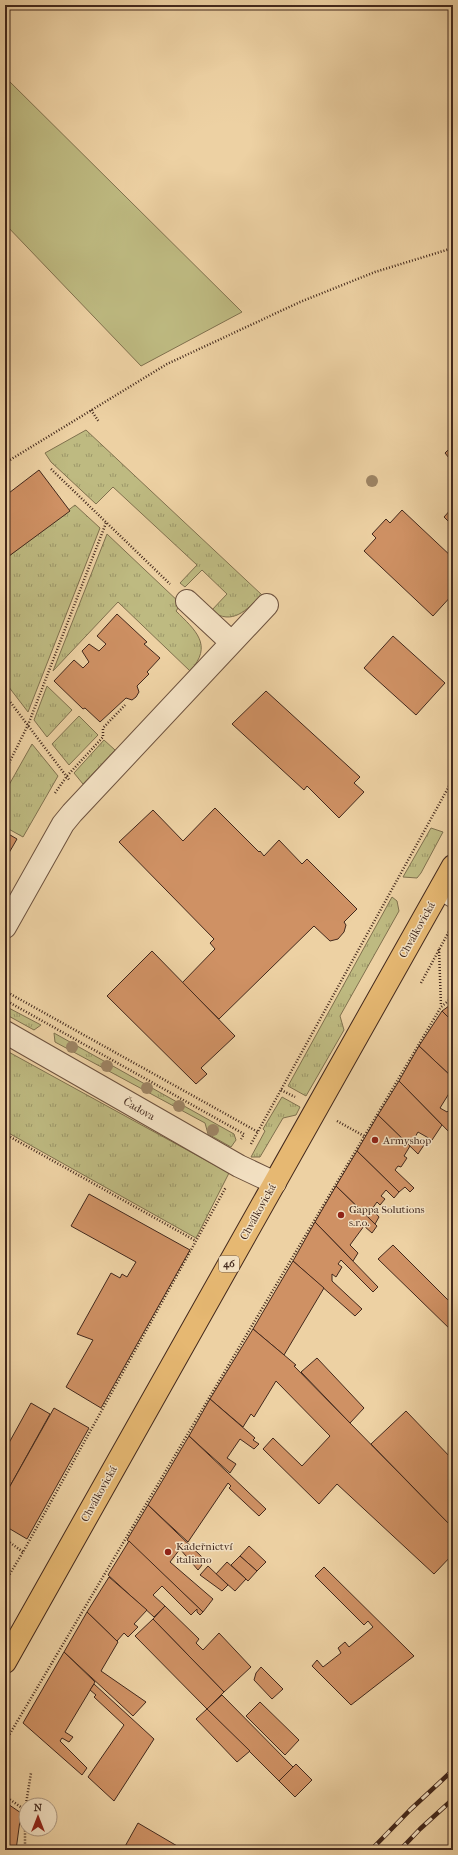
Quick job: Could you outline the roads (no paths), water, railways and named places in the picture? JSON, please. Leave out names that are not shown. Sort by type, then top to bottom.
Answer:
[{"type":"main road","name":"Chválkovická","points":[[5,1662],[275,1183],[447,892],[453,866]]},
{"type":"street","points":[[188,601],[231,642]]},
{"type":"street","points":[[5,927],[63,824],[85,798],[267,605]]},
{"type":"street","name":"Čadova","points":[[5,1032],[230,1161],[275,1183]]},
{"type":"railway","points":[[371,1850],[410,1810],[453,1770]]},
{"type":"railway","points":[[400,1850],[420,1829],[453,1799]]},
{"type":"place","name":"Armyshop","points":[[375,1140]]},
{"type":"place","name":"Gappa Solutions s.r.o.","points":[[341,1215]]},
{"type":"place","name":"Kadeřnictví italiano","points":[[168,1552]]}]
